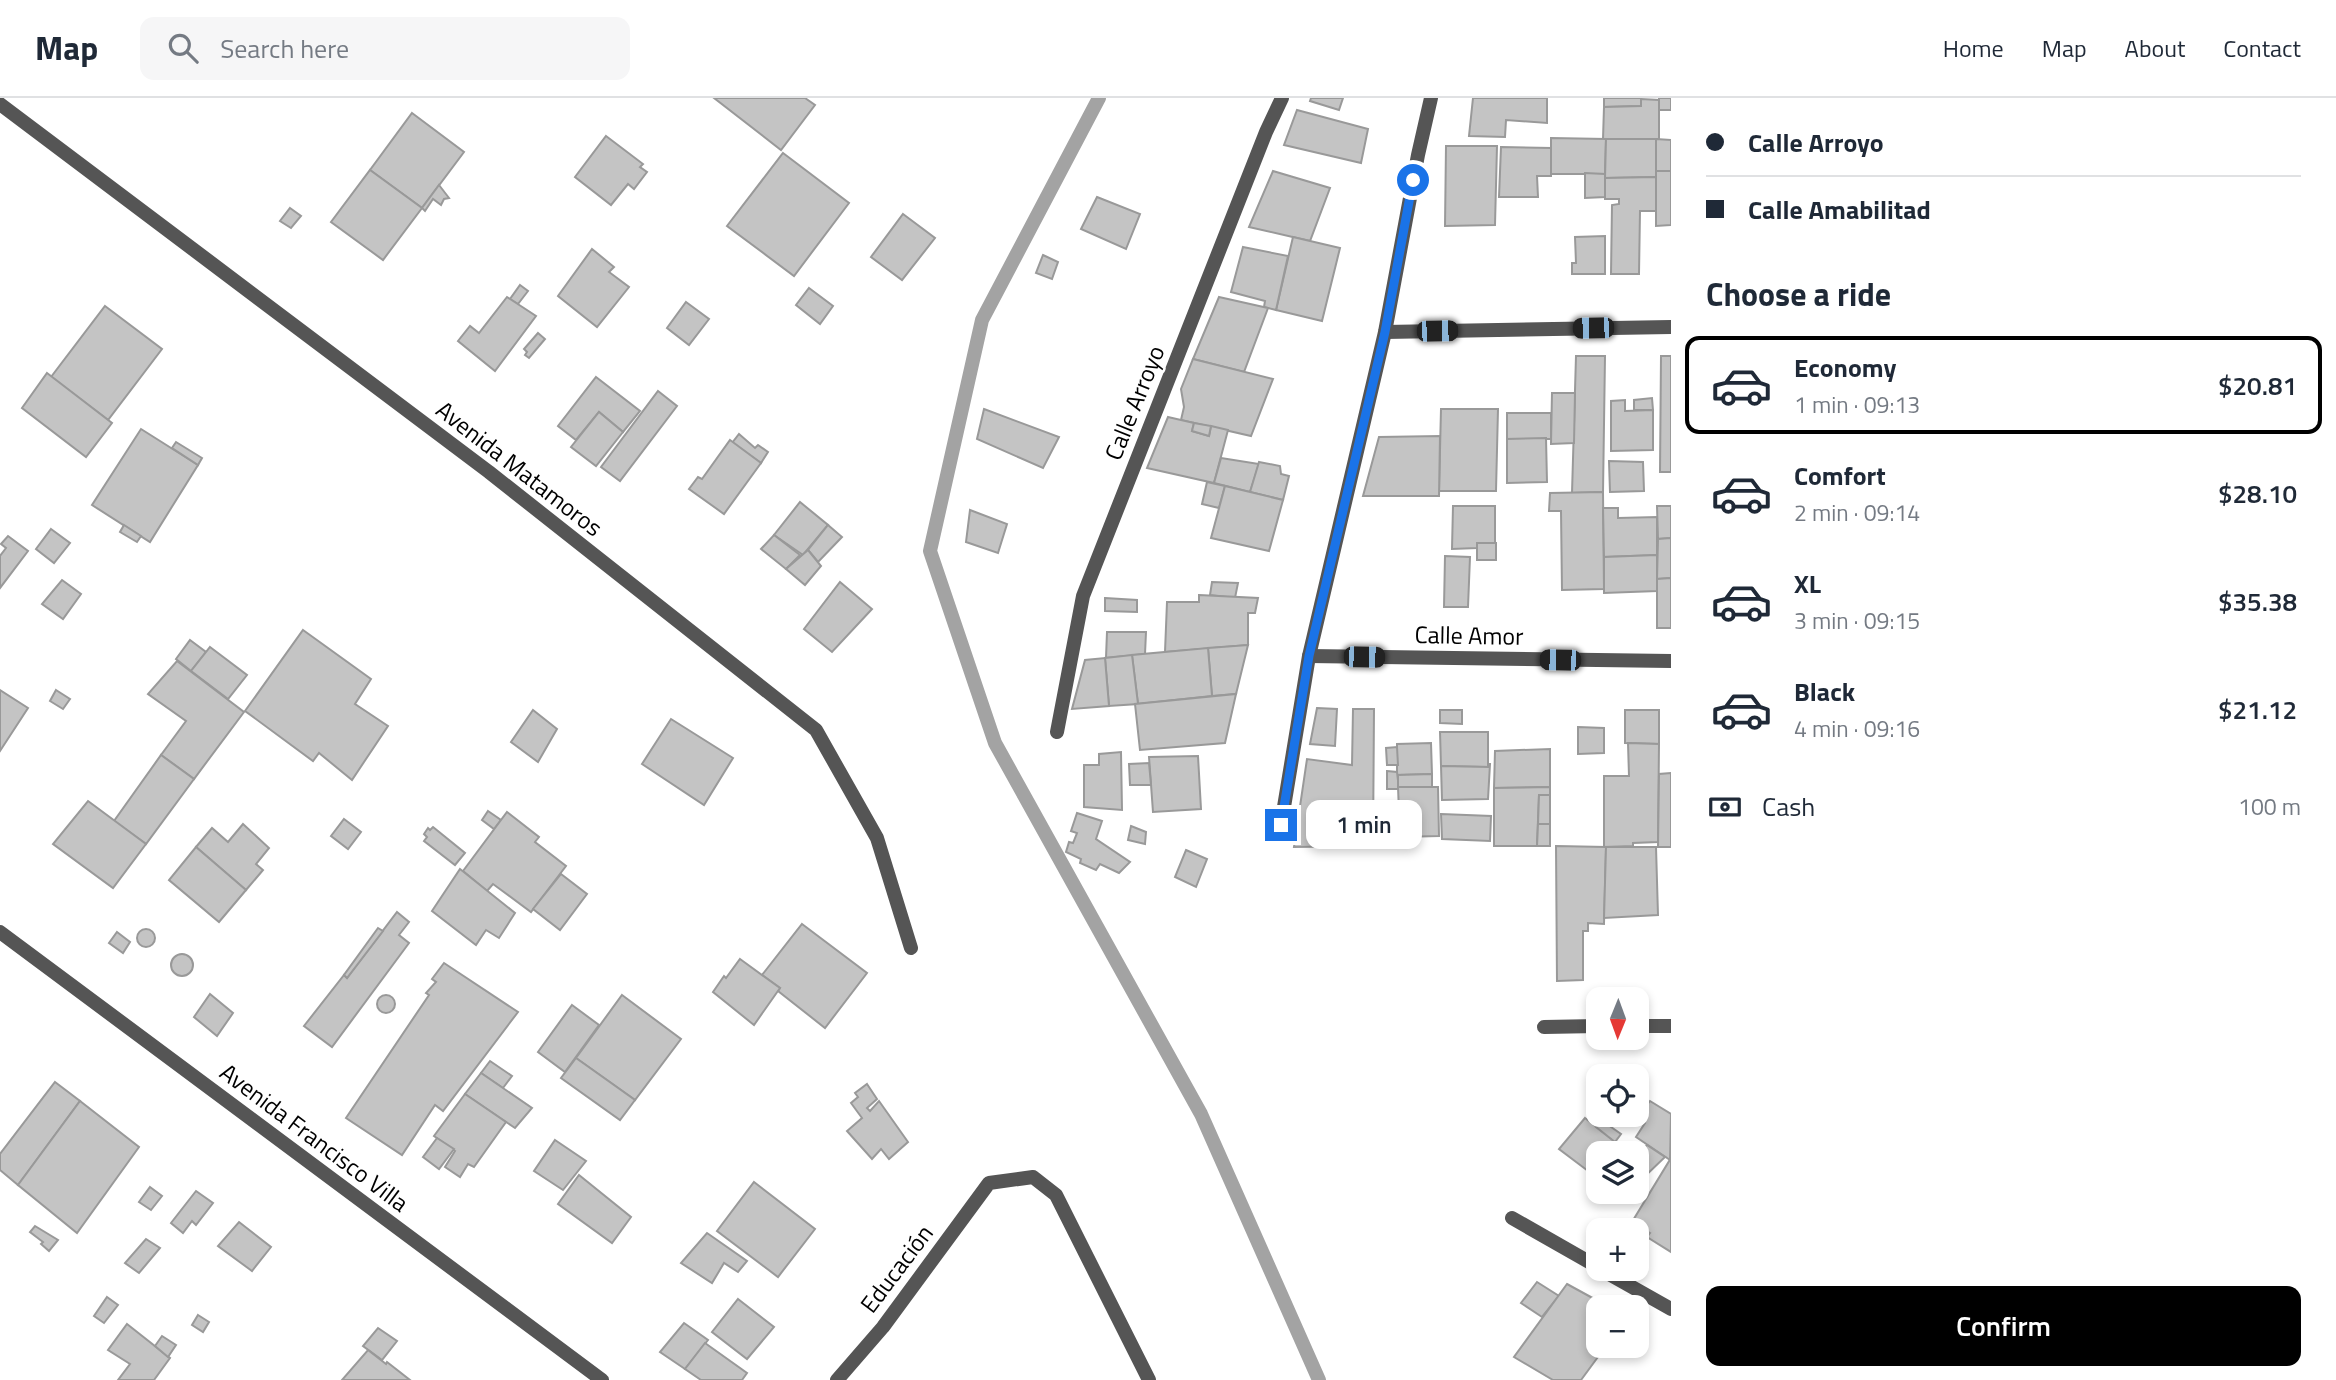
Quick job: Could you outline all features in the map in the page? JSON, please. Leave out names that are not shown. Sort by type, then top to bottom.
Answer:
[{"type":"street","name":"Calle Arroyo","points":[[1057,732],[1083,596],[1282,98]]},
{"type":"street","points":[[1281,825],[1309,656],[1385,332],[1431,98]]},
{"type":"street","name":"Avenida Matamoros","points":[[0,104],[489,472],[816,730],[877,838],[911,948]]},
{"type":"street","points":[[1385,332],[1671,327]]},
{"type":"street","name":"Calle Amor","points":[[1309,656],[1671,662]]},
{"type":"street","name":"Avenida Francisco Villa","points":[[0,932],[601,1380]]},
{"type":"street","points":[[1544,1027],[1586,1026]]},
{"type":"street","points":[[1649,1026],[1671,1026]]},
{"type":"street","name":"Educación","points":[[837,1380],[883,1327],[989,1183],[1033,1177],[1056,1195],[1149,1380]]},
{"type":"street","points":[[1512,1218],[1586,1261]]},
{"type":"street","points":[[1622,1281],[1671,1309]]},
{"type":"building","points":[[714,98],[805,98],[815,105],[781,150]]},
{"type":"building","points":[[1311,98],[1343,98],[1339,110],[1310,101]]},
{"type":"building","points":[[1473,98],[1547,98],[1547,123],[1506,120],[1505,137],[1469,136]]},
{"type":"building","points":[[1604,98],[1641,98],[1641,106],[1604,107]]},
{"type":"building","points":[[1659,98],[1671,98],[1671,110],[1659,110]]},
{"type":"building","points":[[1641,99],[1659,100],[1659,139],[1603,139],[1604,107],[1641,106]]},
{"type":"building","points":[[1297,110],[1368,129],[1361,163],[1284,145]]},
{"type":"building","points":[[412,113],[464,152],[422,208],[370,170]]},
{"type":"building","points":[[606,136],[643,164],[640,167],[647,172],[634,189],[628,184],[611,205],[575,177]]},
{"type":"building","points":[[1551,138],[1606,139],[1605,174],[1551,174]]},
{"type":"building","points":[[1606,139],[1656,139],[1656,177],[1605,178]]},
{"type":"building","points":[[1656,139],[1671,140],[1671,171],[1656,171]]},
{"type":"building","points":[[1446,146],[1497,146],[1495,225],[1445,226]]},
{"type":"building","points":[[1501,147],[1551,148],[1551,176],[1537,176],[1538,197],[1499,197]]},
{"type":"building","points":[[783,153],[849,203],[794,276],[727,226]]},
{"type":"building","points":[[370,170],[422,208],[383,260],[331,222]]},
{"type":"building","points":[[1273,171],[1330,188],[1310,241],[1249,227]]},
{"type":"building","points":[[1656,171],[1671,171],[1671,225],[1656,226]]},
{"type":"building","points":[[1585,173],[1605,174],[1605,197],[1585,198]]},
{"type":"building","points":[[1656,177],[1656,211],[1640,211],[1639,274],[1611,274],[1612,205],[1619,204],[1619,199],[1605,199],[1605,178]]},
{"type":"building","points":[[439,185],[449,198],[444,199],[441,205],[433,199],[425,211],[422,208]]},
{"type":"building","points":[[1097,197],[1140,214],[1126,249],[1081,229]]},
{"type":"building","points":[[290,208],[301,216],[291,228],[280,221]]},
{"type":"building","points":[[903,214],[935,238],[902,280],[871,257]]},
{"type":"building","points":[[1605,236],[1605,274],[1572,274],[1572,263],[1576,263],[1575,237]]},
{"type":"building","points":[[1293,237],[1340,248],[1322,321],[1276,310]]},
{"type":"building","points":[[1243,247],[1288,256],[1276,310],[1264,307],[1265,301],[1231,292]]},
{"type":"building","points":[[592,249],[614,267],[609,272],[629,287],[597,327],[558,296]]},
{"type":"building","points":[[1043,255],[1058,262],[1052,279],[1036,273]]},
{"type":"building","points":[[520,285],[528,291],[518,304],[510,299]]},
{"type":"building","points":[[809,288],[833,306],[820,324],[796,305]]},
{"type":"building","points":[[507,297],[536,316],[495,371],[458,341],[470,326],[479,333]]},
{"type":"building","points":[[1219,297],[1268,308],[1244,372],[1193,359]]},
{"type":"building","points":[[686,302],[709,319],[689,345],[667,328]]},
{"type":"building","points":[[105,306],[162,349],[108,420],[51,377]]},
{"type":"building","points":[[538,333],[545,339],[529,358],[524,349]]},
{"type":"building","points":[[1576,356],[1605,356],[1603,492],[1572,493]]},
{"type":"building","points":[[1661,356],[1671,356],[1671,472],[1660,472]]},
{"type":"building","points":[[1193,359],[1273,379],[1251,436],[1181,420],[1184,407],[1181,389]]},
{"type":"building","points":[[47,373],[112,423],[86,457],[22,408]]},
{"type":"building","points":[[596,377],[640,411],[623,432],[599,412],[576,440],[558,426]]},
{"type":"building","points":[[658,391],[677,406],[620,481],[601,467]]},
{"type":"building","points":[[1552,393],[1575,393],[1574,443],[1551,444]]},
{"type":"building","points":[[1652,398],[1653,410],[1634,410],[1634,400]]},
{"type":"building","points":[[1625,400],[1625,411],[1653,410],[1653,450],[1611,451],[1611,401]]},
{"type":"building","points":[[984,409],[1059,437],[1043,468],[977,439]]},
{"type":"building","points":[[1441,409],[1498,409],[1496,491],[1439,491]]},
{"type":"building","points":[[599,412],[623,432],[596,466],[571,447]]},
{"type":"building","points":[[1507,413],[1551,413],[1551,439],[1507,439]]},
{"type":"building","points":[[1168,417],[1194,423],[1192,431],[1209,436],[1211,426],[1228,430],[1214,483],[1147,468]]},
{"type":"building","points":[[1194,423],[1211,426],[1209,436],[1192,431]]},
{"type":"building","points":[[141,429],[198,465],[150,542],[92,505]]},
{"type":"building","points":[[739,434],[755,448],[758,445],[768,452],[761,463],[732,443]]},
{"type":"building","points":[[1440,436],[1439,496],[1363,496],[1379,437]]},
{"type":"building","points":[[1546,438],[1547,482],[1507,483],[1507,439]]},
{"type":"building","points":[[730,440],[761,463],[724,514],[689,489],[698,477],[702,479]]},
{"type":"building","points":[[176,442],[202,458],[198,465],[172,448]]},
{"type":"building","points":[[1221,458],[1259,464],[1250,492],[1214,483]]},
{"type":"building","points":[[1609,461],[1643,462],[1644,491],[1610,492]]},
{"type":"building","points":[[1259,462],[1280,466],[1281,474],[1289,476],[1283,500],[1250,492]]},
{"type":"building","points":[[1207,482],[1225,486],[1219,508],[1202,504]]},
{"type":"building","points":[[1225,486],[1283,500],[1269,551],[1211,538]]},
{"type":"building","points":[[1603,492],[1604,589],[1562,590],[1561,511],[1549,511],[1550,493]]},
{"type":"building","points":[[800,502],[828,525],[803,555],[774,535]]},
{"type":"building","points":[[1453,506],[1495,506],[1495,543],[1477,543],[1477,548],[1452,549]]},
{"type":"building","points":[[1657,506],[1671,506],[1671,538],[1658,539]]},
{"type":"building","points":[[1603,508],[1618,508],[1618,518],[1657,517],[1657,555],[1604,557]]},
{"type":"building","points":[[970,510],[1007,524],[998,553],[966,542]]},
{"type":"building","points":[[124,525],[141,536],[137,542],[120,532]]},
{"type":"building","points":[[828,525],[842,537],[818,562],[808,550]]},
{"type":"building","points":[[51,529],[70,543],[54,563],[36,549]]},
{"type":"building","points":[[774,535],[800,555],[786,569],[761,549]]},
{"type":"building","points":[[8,536],[28,551],[0,588],[0,556],[6,548],[1,544]]},
{"type":"building","points":[[1671,538],[1671,578],[1657,579],[1658,539]]},
{"type":"building","points":[[1477,543],[1496,543],[1496,560],[1477,560]]},
{"type":"building","points":[[808,550],[821,566],[805,585],[786,569]]},
{"type":"building","points":[[1657,555],[1657,591],[1604,593],[1604,557]]},
{"type":"building","points":[[1445,556],[1470,557],[1468,607],[1444,607]]},
{"type":"building","points":[[1671,578],[1671,628],[1657,628],[1657,579]]},
{"type":"building","points":[[62,580],[81,594],[63,619],[42,604]]},
{"type":"building","points":[[840,582],[872,609],[832,652],[804,629]]},
{"type":"building","points":[[1212,582],[1238,583],[1235,598],[1210,595]]},
{"type":"building","points":[[1199,595],[1258,598],[1255,613],[1248,613],[1248,645],[1165,652],[1167,602],[1199,602]]},
{"type":"building","points":[[1105,598],[1137,600],[1137,612],[1105,611]]},
{"type":"building","points":[[303,630],[371,679],[355,704],[388,726],[352,780],[319,753],[313,761],[245,711]]},
{"type":"building","points":[[1107,632],[1146,632],[1145,654],[1106,658]]},
{"type":"building","points":[[190,640],[206,652],[191,671],[176,659]]},
{"type":"building","points":[[1248,645],[1236,694],[1212,696],[1208,648]]},
{"type":"building","points":[[210,647],[247,675],[228,699],[191,671]]},
{"type":"building","points":[[1208,648],[1212,696],[1138,704],[1132,655]]},
{"type":"building","points":[[1132,655],[1138,704],[1109,706],[1105,658]]},
{"type":"building","points":[[1105,658],[1109,706],[1072,709],[1085,660]]},
{"type":"building","points":[[177,661],[244,712],[194,779],[161,755],[186,721],[148,694]]},
{"type":"building","points":[[0,690],[28,708],[0,751]]},
{"type":"building","points":[[56,690],[70,699],[63,709],[50,701]]},
{"type":"building","points":[[1236,694],[1225,743],[1140,750],[1135,704]]},
{"type":"building","points":[[1317,708],[1337,709],[1335,746],[1310,744]]},
{"type":"building","points":[[1353,709],[1374,709],[1373,846],[1294,847],[1307,759],[1352,765]]},
{"type":"building","points":[[533,710],[557,729],[538,762],[511,742]]},
{"type":"building","points":[[1440,710],[1462,710],[1462,724],[1440,723]]},
{"type":"building","points":[[1625,710],[1659,710],[1659,744],[1625,743]]},
{"type":"building","points":[[671,719],[733,758],[704,805],[642,764]]},
{"type":"building","points":[[1578,727],[1604,728],[1604,753],[1578,754]]},
{"type":"building","points":[[1440,732],[1488,732],[1488,767],[1441,766]]},
{"type":"building","points":[[1431,743],[1432,774],[1397,775],[1397,744]]},
{"type":"building","points":[[1628,743],[1659,744],[1658,842],[1604,847],[1604,776],[1629,776]]},
{"type":"building","points":[[1397,747],[1398,765],[1387,765],[1386,748]]},
{"type":"building","points":[[1550,749],[1550,787],[1494,788],[1495,751]]},
{"type":"building","points":[[1121,752],[1122,810],[1084,807],[1084,765],[1099,765],[1099,754]]},
{"type":"building","points":[[161,755],[194,779],[146,844],[114,821]]},
{"type":"building","points":[[1198,756],[1201,809],[1153,812],[1149,757]]},
{"type":"building","points":[[1149,763],[1151,785],[1130,785],[1129,764]]},
{"type":"building","points":[[1490,764],[1488,799],[1442,800],[1441,766],[1488,767]]},
{"type":"building","points":[[1387,771],[1397,772],[1399,789],[1387,789]]},
{"type":"building","points":[[1671,773],[1671,847],[1658,847],[1659,774]]},
{"type":"building","points":[[1432,774],[1432,787],[1398,787],[1398,775]]},
{"type":"building","points":[[1398,787],[1438,787],[1439,836],[1400,837]]},
{"type":"building","points":[[1550,787],[1550,795],[1539,795],[1537,846],[1494,846],[1494,788]]},
{"type":"building","points":[[1539,795],[1550,795],[1550,824],[1538,824]]},
{"type":"building","points":[[88,801],[146,844],[113,888],[53,844]]},
{"type":"building","points":[[488,811],[501,820],[494,829],[482,820]]},
{"type":"building","points":[[507,812],[539,837],[535,842],[566,866],[531,912],[493,884],[487,891],[463,871]]},
{"type":"building","points":[[1077,813],[1102,821],[1096,839],[1130,862],[1119,873],[1100,864],[1096,870],[1080,863],[1081,859],[1066,852],[1069,842],[1073,843],[1077,833],[1071,831]]},
{"type":"building","points":[[1441,814],[1491,816],[1490,841],[1442,839]]},
{"type":"building","points":[[344,819],[361,832],[348,849],[331,836]]},
{"type":"building","points":[[243,824],[269,848],[256,864],[263,870],[246,890],[196,847],[212,828],[228,842]]},
{"type":"building","points":[[1538,824],[1550,824],[1550,846],[1537,846]]},
{"type":"building","points":[[1131,826],[1146,832],[1145,844],[1128,840]]},
{"type":"building","points":[[433,827],[465,853],[455,865],[424,841],[427,837],[424,834],[428,828],[430,830]]},
{"type":"building","points":[[1556,846],[1606,847],[1604,924],[1588,923],[1588,931],[1583,931],[1583,980],[1557,981]]},
{"type":"building","points":[[196,847],[246,890],[219,922],[169,880]]},
{"type":"building","points":[[1606,847],[1656,847],[1658,915],[1604,918]]},
{"type":"building","points":[[1186,850],[1207,859],[1196,887],[1175,877]]},
{"type":"building","points":[[460,869],[515,913],[499,938],[486,930],[476,945],[432,911]]},
{"type":"building","points":[[561,874],[587,894],[560,930],[533,909]]},
{"type":"building","points":[[397,912],[409,922],[399,935],[409,943],[332,1047],[304,1026],[344,975],[347,978]]},
{"type":"building","points":[[802,924],[867,973],[825,1028],[762,975]]},
{"type":"building","points":[[378,928],[383,931],[347,978],[344,975]]},
{"type":"building","points":[[142,929],[150,929],[155,938],[153,945],[142,947],[137,942],[137,934]]},
{"type":"building","points":[[117,932],[130,942],[123,953],[109,943]]},
{"type":"building","points":[[182,954],[190,957],[193,965],[190,973],[182,976],[174,973],[171,965],[174,957]]},
{"type":"building","points":[[740,959],[780,988],[754,1025],[713,992]]},
{"type":"building","points":[[444,963],[518,1012],[443,1111],[435,1105],[402,1155],[346,1118],[429,995],[426,993],[436,982],[432,979]]},
{"type":"building","points":[[210,994],[233,1013],[217,1036],[194,1017]]},
{"type":"building","points":[[382,995],[390,995],[395,1004],[393,1011],[382,1013],[377,1008],[377,1000]]},
{"type":"building","points":[[622,995],[681,1039],[635,1100],[576,1058]]},
{"type":"building","points":[[572,1005],[599,1025],[565,1072],[538,1052]]},
{"type":"building","points":[[576,1058],[635,1100],[620,1120],[561,1078]]},
{"type":"building","points":[[490,1061],[512,1076],[503,1088],[481,1073]]},
{"type":"building","points":[[481,1073],[532,1108],[515,1128],[465,1094]]},
{"type":"building","points":[[55,1082],[80,1101],[18,1185],[0,1170],[0,1154]]},
{"type":"building","points":[[867,1084],[877,1099],[867,1108],[870,1111],[879,1101],[908,1142],[889,1159],[881,1149],[872,1159],[847,1131],[862,1118],[851,1103],[858,1097],[855,1093]]},
{"type":"building","points":[[465,1094],[506,1122],[474,1167],[468,1164],[460,1177],[445,1167],[455,1151],[434,1136]]},
{"type":"building","points":[[80,1101],[139,1147],[77,1233],[18,1185]]},
{"type":"building","points":[[1649,1102],[1671,1114],[1670,1160],[1649,1146],[1649,1141],[1636,1137],[1642,1127],[1649,1127]]},
{"type":"building","points":[[1585,1118],[1586,1127],[1597,1127],[1615,1141],[1586,1141],[1586,1169],[1559,1149]]},
{"type":"building","points":[[1596,1127],[1611,1127],[1621,1134],[1614,1141]]},
{"type":"building","points":[[437,1138],[454,1149],[439,1169],[423,1157]]},
{"type":"building","points":[[555,1140],[586,1161],[563,1190],[534,1171]]},
{"type":"building","points":[[1649,1146],[1665,1157],[1649,1172]]},
{"type":"building","points":[[1671,1158],[1671,1252],[1649,1238],[1649,1218],[1634,1218],[1643,1204],[1649,1204],[1649,1194]]},
{"type":"building","points":[[579,1175],[631,1217],[612,1243],[558,1204]]},
{"type":"building","points":[[754,1182],[815,1229],[778,1277],[717,1231]]},
{"type":"building","points":[[150,1187],[162,1196],[151,1210],[139,1202]]},
{"type":"building","points":[[196,1191],[213,1203],[196,1225],[192,1221],[183,1233],[171,1223]]},
{"type":"building","points":[[239,1222],[271,1247],[252,1271],[218,1246]]},
{"type":"building","points":[[35,1226],[58,1240],[49,1251],[41,1244],[43,1242],[30,1232]]},
{"type":"building","points":[[707,1233],[747,1261],[738,1272],[724,1263],[712,1283],[681,1263]]},
{"type":"building","points":[[146,1239],[160,1248],[139,1273],[125,1263]]},
{"type":"building","points":[[1537,1282],[1559,1296],[1542,1317],[1521,1303]]},
{"type":"building","points":[[1567,1284],[1587,1295],[1586,1358],[1597,1358],[1581,1380],[1553,1380],[1514,1357]]},
{"type":"building","points":[[107,1297],[118,1305],[104,1323],[94,1316]]},
{"type":"building","points":[[738,1299],[774,1327],[747,1359],[712,1332]]},
{"type":"building","points":[[198,1315],[209,1322],[203,1332],[192,1325]]},
{"type":"building","points":[[684,1323],[708,1340],[685,1369],[660,1352]]},
{"type":"building","points":[[127,1324],[170,1358],[154,1380],[118,1380],[130,1364],[108,1350]]},
{"type":"building","points":[[378,1328],[397,1341],[382,1360],[363,1346]]},
{"type":"building","points":[[162,1336],[176,1345],[168,1357],[155,1346]]},
{"type":"building","points":[[705,1343],[747,1373],[742,1380],[701,1380],[685,1369]]},
{"type":"building","points":[[368,1350],[386,1364],[387,1362],[410,1380],[342,1380]]},
{"type":"waterway","points":[[1099,98],[982,320],[930,551],[995,743],[1201,1114],[1319,1380]]},
{"type":"route","points":[[1281,825],[1309,656],[1385,332],[1413,180]]}]
